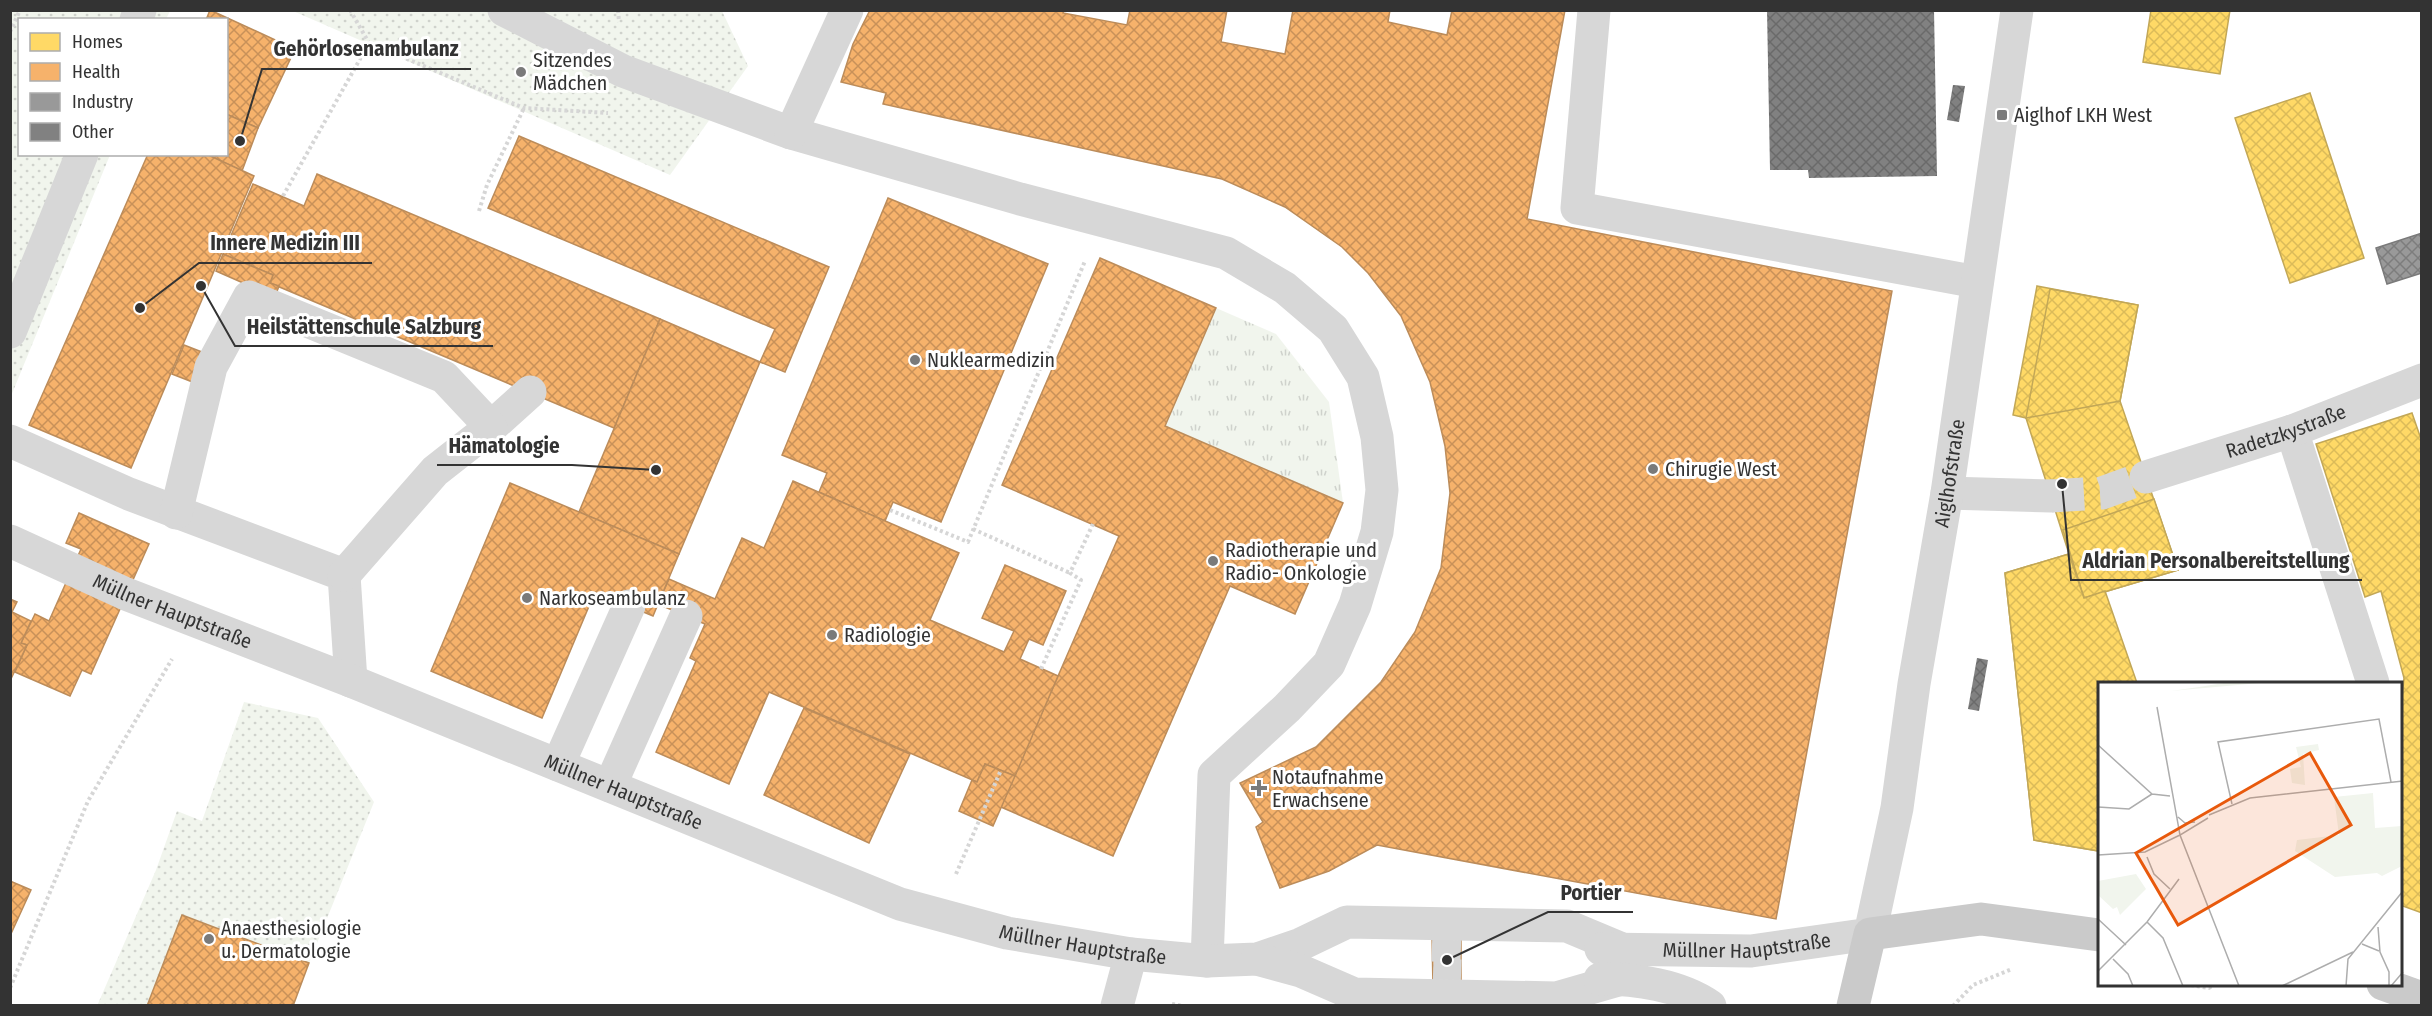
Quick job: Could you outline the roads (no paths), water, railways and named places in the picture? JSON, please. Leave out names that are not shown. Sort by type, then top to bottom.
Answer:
[{"type":"main road","points":[[1853,1005],[1870,934],[1981,919],[2098,934]]},
{"type":"main road","points":[[2388,986],[2421,998]]},
{"type":"street","points":[[504,10],[623,71],[791,133],[1226,254],[1285,288],[1333,329],[1362,377],[1377,437],[1382,490],[1377,532],[1355,605],[1329,664],[1287,708],[1214,775],[1207,961]]},
{"type":"street","points":[[791,133],[847,10]]},
{"type":"street","points":[[1594,10],[1577,208],[1977,282]]},
{"type":"street","name":"Aiglhofstraße","points":[[1870,934],[1897,808],[1914,684],[1947,493],[2017,10]]},
{"type":"street","points":[[10,332],[81,156]]},
{"type":"street","points":[[176,513],[207,366],[247,291],[444,377],[491,427]]},
{"type":"street","name":"Radetzkystraße","points":[[2146,477],[2292,431],[2421,380]]},
{"type":"street","points":[[351,681],[344,575],[435,471],[491,427],[530,392]]},
{"type":"street","points":[[2292,431],[2373,682]]},
{"type":"street","points":[[10,441],[176,513],[344,575]]},
{"type":"street","points":[[1947,493],[2051,496]]},
{"type":"street","name":"Müllner Hauptstraße","points":[[10,541],[126,594],[351,681],[900,904],[1007,933],[1131,954],[1207,961],[1301,957],[1622,964],[1751,951],[1870,934]]},
{"type":"street","points":[[558,765],[628,606]]},
{"type":"street","points":[[610,786],[686,616]]},
{"type":"street","name":"Müllner Hauptstraße","points":[[1301,957],[1347,922],[1567,926],[1622,964],[1666,987],[1698,997],[1710,1005]]},
{"type":"street","points":[[1117,1005],[1131,954]]},
{"type":"street","name":"Müllner Hauptstraße","points":[[1301,957],[1354,994],[1556,998],[1622,964]]},
{"type":"tunnel","points":[[2051,496],[2102,493],[2146,477]]},
{"type":"tunnel","points":[[1432,945],[1461,946]]},
{"type":"tunnel","points":[[1433,975],[1461,976]]},
{"type":"place","name":"Sitzendes Mädchen","points":[[521,72]]},
{"type":"place","name":"Aiglhof LKH West","points":[[2002,115]]},
{"type":"place","name":"Gehörlosenambulanz","points":[[240,141]]},
{"type":"place","name":"Heilstättenschule Salzburg","points":[[201,286]]},
{"type":"place","name":"Innere Medizin III","points":[[140,308]]},
{"type":"place","name":"Nuklearmedizin","points":[[915,360]]},
{"type":"place","name":"Chirugie West","points":[[1653,469]]},
{"type":"place","name":"Hämatologie","points":[[656,470]]},
{"type":"place","name":"Aldrian Personalbereitstellung","points":[[2062,484]]},
{"type":"place","name":"Radiotherapie und Radio- Onkologie","points":[[1213,561]]},
{"type":"place","name":"Narkoseambulanz","points":[[527,598]]},
{"type":"place","name":"Radiologie","points":[[832,635]]},
{"type":"place","name":"Notaufnahme Erwachsene","points":[[1259,788]]},
{"type":"place","name":"Anaesthesiologie u. Dermatologie","points":[[209,939]]},
{"type":"place","name":"Portier","points":[[1447,960]]}]
